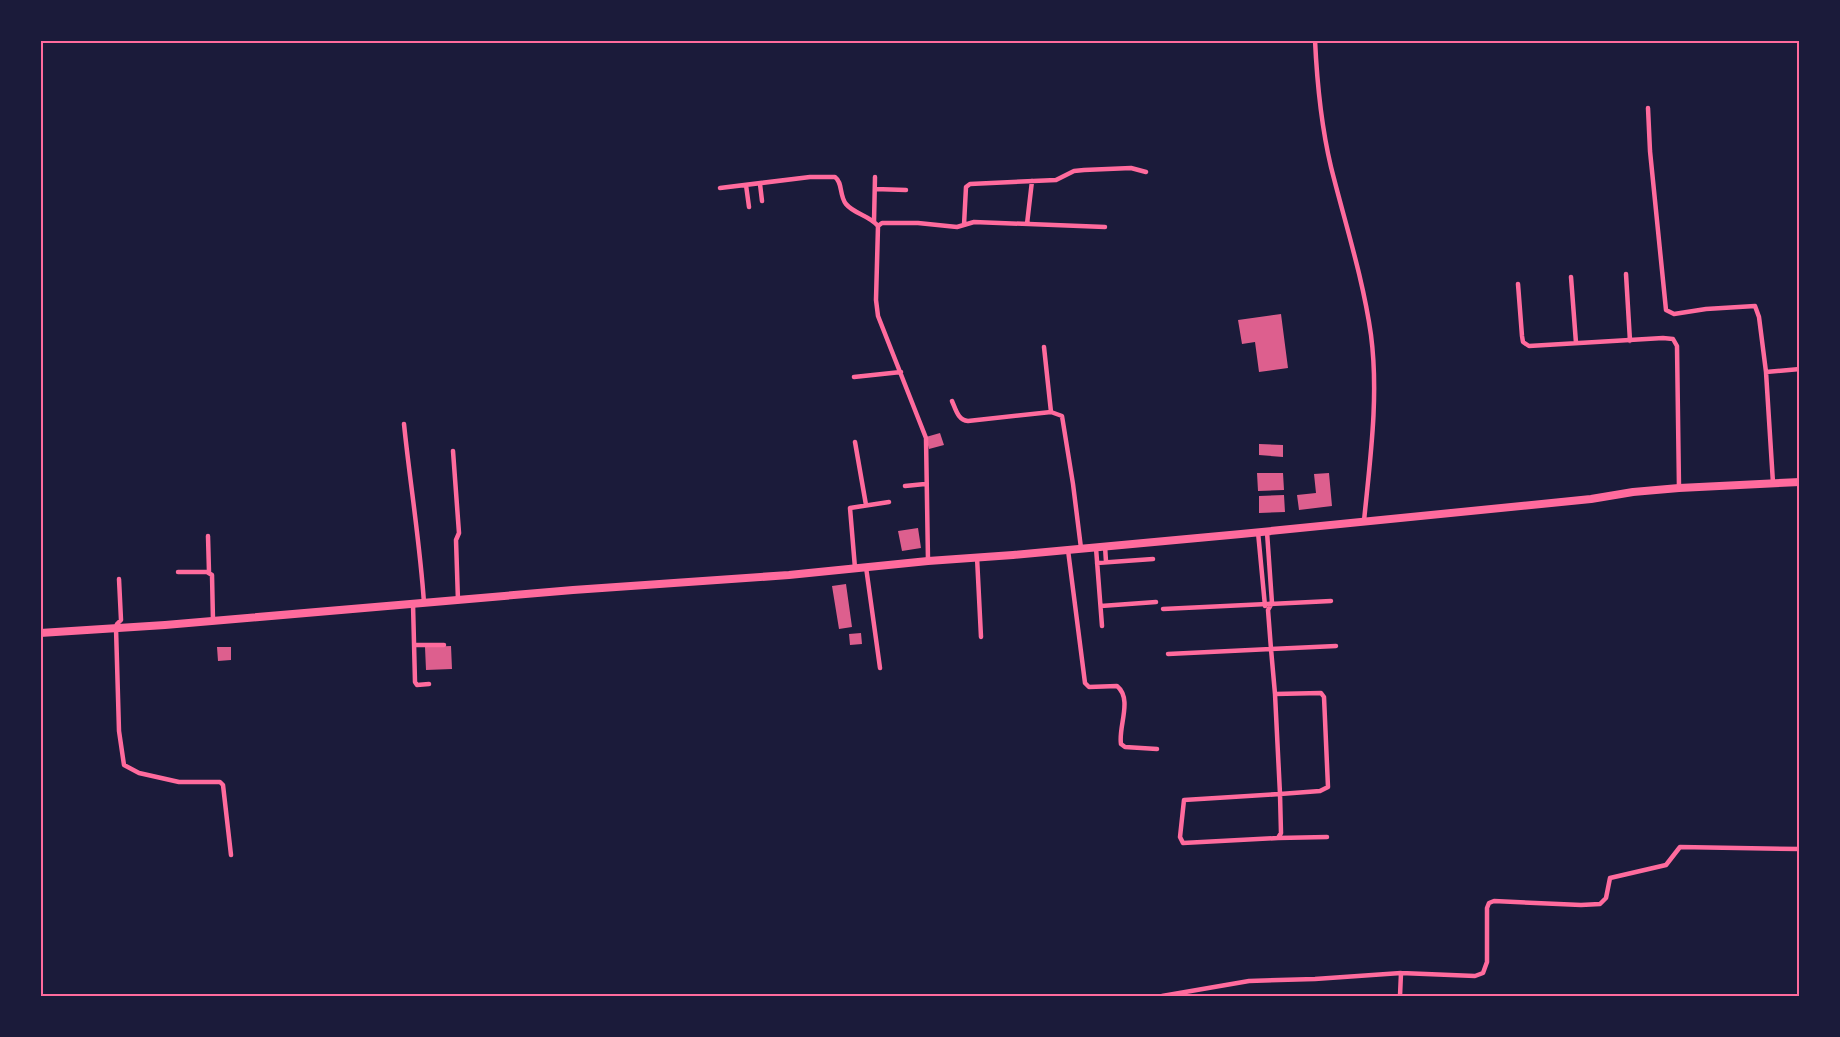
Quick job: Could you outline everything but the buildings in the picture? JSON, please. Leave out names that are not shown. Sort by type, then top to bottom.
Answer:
[{"type":"main road","points":[[40,633],[213,621],[1068,550],[1591,499],[1633,492],[1800,482]]},
{"type":"street","points":[[1315,40],[1318,92],[1323,126],[1359,273],[1371,336],[1375,404],[1364,521]]},
{"type":"street","points":[[1648,108],[1651,163],[1666,310],[1674,314],[1755,306],[1759,317],[1766,372],[1773,483]]},
{"type":"street","points":[[964,225],[967,185],[1056,180],[1074,171],[1084,170],[1131,168],[1146,172]]},
{"type":"street","points":[[720,188],[810,177],[835,177],[840,181],[842,196],[847,205],[876,224],[918,223],[957,227],[974,222],[1105,226]]},
{"type":"street","points":[[875,177],[877,311],[926,438],[928,561]]},
{"type":"street","points":[[1027,224],[1032,181]]},
{"type":"street","points":[[760,184],[762,201]]},
{"type":"street","points":[[746,185],[749,207]]},
{"type":"street","points":[[875,189],[906,190]]},
{"type":"street","points":[[1626,274],[1630,341]]},
{"type":"street","points":[[1571,277],[1576,343]]},
{"type":"street","points":[[1518,284],[1522,336],[1526,345],[1671,338],[1677,346],[1679,488]]},
{"type":"street","points":[[1044,347],[1051,412]]},
{"type":"street","points":[[1766,372],[1800,369]]},
{"type":"street","points":[[854,377],[901,372]]},
{"type":"street","points":[[952,401],[958,416],[968,421],[1051,412],[1062,416],[1081,548]]},
{"type":"street","points":[[404,424],[414,523],[421,558],[424,603]]},
{"type":"street","points":[[855,442],[866,505]]},
{"type":"street","points":[[453,451],[459,533],[456,540],[458,601]]},
{"type":"street","points":[[905,486],[925,484]]},
{"type":"street","points":[[855,568],[850,508],[889,502]]},
{"type":"street","points":[[1267,531],[1272,603],[1268,610],[1280,794],[1281,833],[1278,838]]},
{"type":"street","points":[[1258,532],[1263,604],[1268,610]]},
{"type":"street","points":[[208,536],[213,621]]},
{"type":"street","points":[[1101,547],[1106,562]]},
{"type":"street","points":[[1101,547],[1097,563],[1102,626]]},
{"type":"street","points":[[1068,550],[1085,683],[1089,687],[1117,686],[1122,691],[1124,700],[1121,744],[1125,747],[1157,749]]},
{"type":"street","points":[[977,557],[981,637]]},
{"type":"street","points":[[1097,563],[1153,559]]},
{"type":"street","points":[[866,567],[880,668]]},
{"type":"street","points":[[178,572],[209,572]]},
{"type":"street","points":[[119,579],[121,620],[116,628],[119,731],[124,765],[138,773],[179,782],[220,782],[223,785],[231,855]]},
{"type":"street","points":[[1163,609],[1331,601]]},
{"type":"street","points":[[1101,606],[1156,602]]},
{"type":"street","points":[[413,604],[415,682],[417,685],[429,684]]},
{"type":"street","points":[[414,645],[444,645]]},
{"type":"street","points":[[1168,654],[1336,646]]},
{"type":"street","points":[[1275,694],[1323,694],[1329,784],[1325,790],[1320,791],[1186,800],[1182,805],[1180,837],[1185,844],[1327,837]]},
{"type":"street","points":[[1162,996],[1249,981],[1401,973],[1475,976],[1483,974],[1488,962],[1487,908],[1489,903],[1494,901],[1600,904],[1606,898],[1610,878],[1666,865],[1680,847],[1800,849]]},
{"type":"street","points":[[1400,996],[1401,973]]}]
